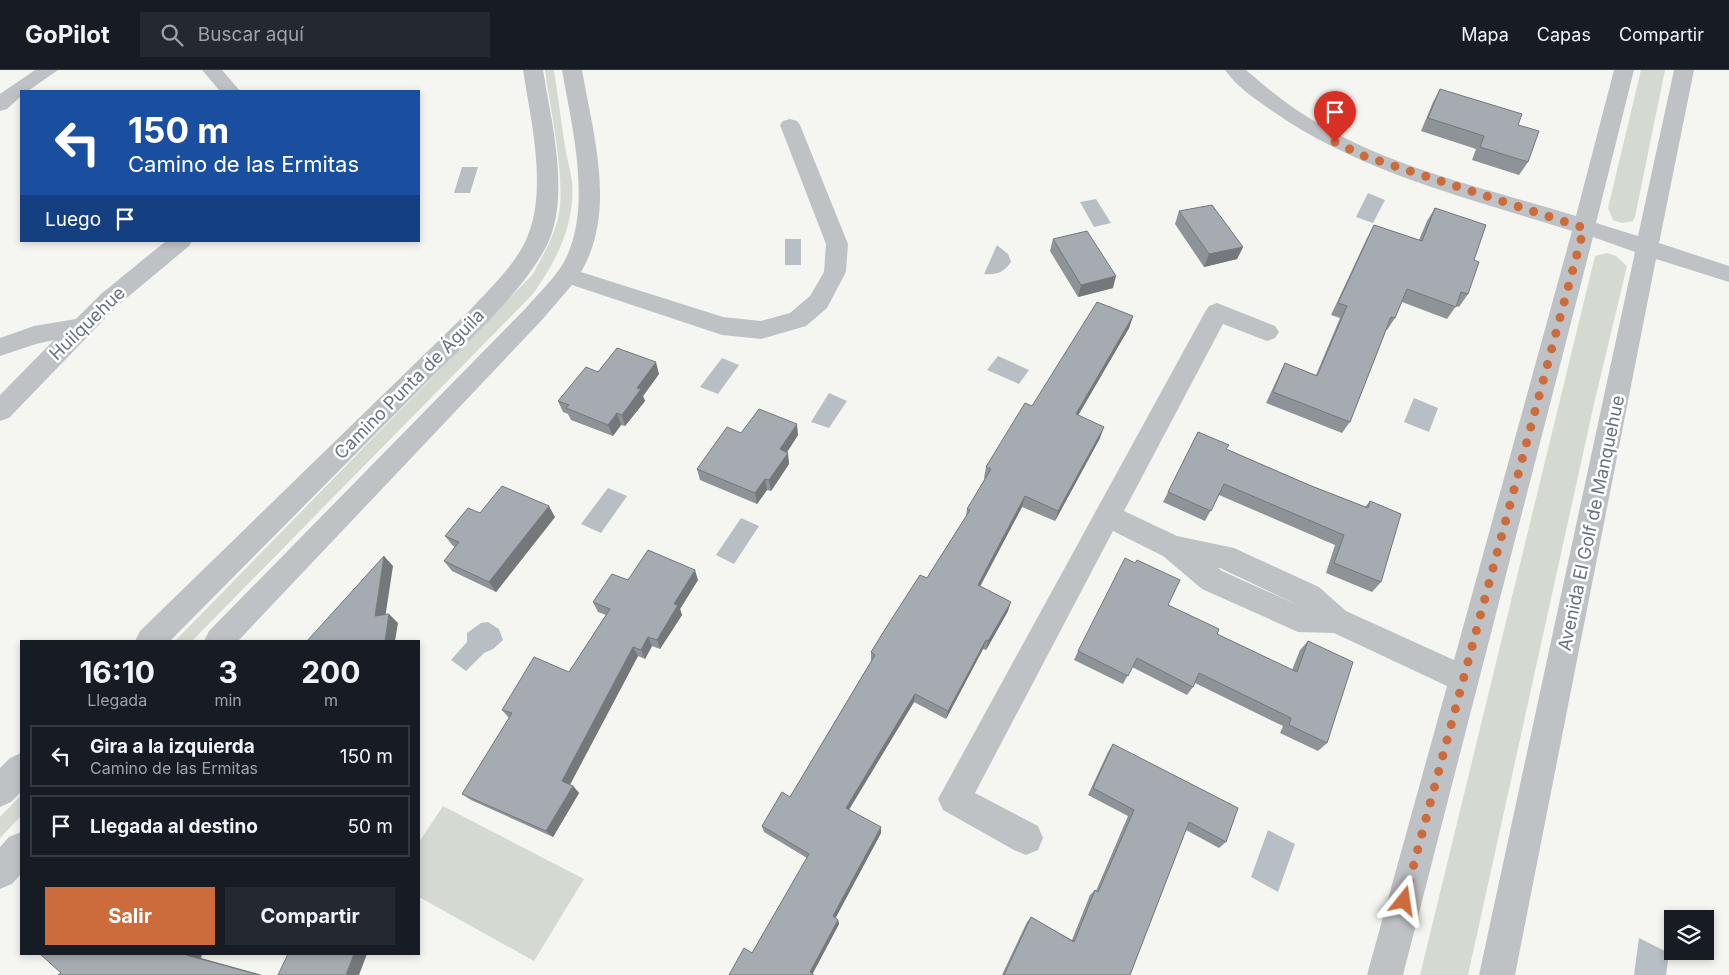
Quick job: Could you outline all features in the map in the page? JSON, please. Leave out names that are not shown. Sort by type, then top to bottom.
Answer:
[{"type":"street","points":[[0,105],[16,90],[48,70]]},
{"type":"street","points":[[212,70],[229,90]]},
{"type":"street","name":"Camino Punta de Águila","points":[[151,640],[478,316],[518,271],[539,237],[546,200],[546,162],[533,70]]},
{"type":"street","points":[[220,640],[533,315],[566,275],[578,254],[587,211],[590,177],[572,70]]},
{"type":"street","points":[[1235,70],[1253,88],[1297,121],[1364,156],[1729,274]]},
{"type":"street","points":[[1385,975],[1462,678],[1584,228],[1624,70]]},
{"type":"street","name":"Avenida El Golf de Manquehue","points":[[1497,975],[1684,70]]},
{"type":"street","points":[[566,275],[722,326],[761,330],[798,320],[819,302],[835,272],[837,244],[823,204],[790,125]]},
{"type":"street","name":"Huilquehue","points":[[0,411],[81,327],[139,274],[180,242]]},
{"type":"street","points":[[1026,838],[954,799],[1217,312],[1267,332]]},
{"type":"street","points":[[0,347],[34,335],[81,327]]},
{"type":"street","points":[[1106,515],[1173,547],[1212,580],[1298,619],[1336,620],[1462,678]]},
{"type":"street","points":[[0,791],[20,770]]},
{"type":"street","points":[[0,872],[20,850]]},
{"type":"shaded area","points":[[545,70],[554,70],[572,181],[572,196],[571,212],[567,227],[556,256],[541,283],[532,295],[193,640],[176,640],[533,274],[547,247],[558,218],[560,185],[557,145]]},
{"type":"shaded area","points":[[1641,70],[1665,70],[1635,217],[1633,221],[1622,223],[1613,220],[1608,208]]},
{"type":"shaded area","points":[[462,167],[478,167],[470,193],[454,193]]},
{"type":"shaded area","points":[[1368,193],[1385,200],[1373,223],[1356,217]]},
{"type":"shaded area","points":[[1096,199],[1111,223],[1094,227],[1080,202]]},
{"type":"shaded area","points":[[785,239],[801,239],[801,265],[785,265]]},
{"type":"shaded area","points":[[997,245],[1008,254],[1011,262],[1000,272],[984,274]]},
{"type":"shaded area","points":[[1607,253],[1616,256],[1627,266],[1594,404],[1468,975],[1420,975],[1595,256]]},
{"type":"shaded area","points":[[998,356],[1029,370],[1019,384],[987,370]]},
{"type":"shaded area","points":[[722,358],[739,365],[718,394],[700,387]]},
{"type":"shaded area","points":[[829,393],[847,401],[829,428],[811,422]]},
{"type":"shaded area","points":[[1414,398],[1438,408],[1429,432],[1404,422]]},
{"type":"shaded area","points":[[608,488],[627,496],[601,533],[581,524]]},
{"type":"shaded area","points":[[741,518],[759,526],[734,564],[716,555]]},
{"type":"shaded area","points":[[488,622],[499,629],[503,640],[493,649],[484,653],[466,671],[451,660],[467,642],[467,633],[481,623]]},
{"type":"shaded area","points":[[20,796],[20,817],[0,838],[0,817]]},
{"type":"shaded area","points":[[443,806],[584,879],[534,961],[420,898],[420,840]]},
{"type":"shaded area","points":[[1268,830],[1295,844],[1278,892],[1251,877]]},
{"type":"shaded area","points":[[1639,938],[1664,950],[1664,960],[1668,960],[1666,975],[1634,975]]},
{"type":"building","points":[[1440,89],[1522,114],[1518,125],[1539,131],[1528,162],[1480,147],[1484,136],[1428,118]]},
{"type":"building","points":[[1212,205],[1243,247],[1209,254],[1179,211]]},
{"type":"building","points":[[1435,208],[1486,225],[1474,260],[1479,262],[1468,294],[1461,292],[1456,307],[1407,289],[1395,318],[1391,317],[1350,422],[1273,392],[1285,363],[1317,376],[1347,306],[1338,303],[1374,225],[1422,241]]},
{"type":"building","points":[[1087,231],[1116,276],[1081,285],[1053,239]]},
{"type":"building","points":[[1097,302],[1133,316],[1076,414],[1104,427],[1058,511],[1025,496],[978,585],[1011,602],[988,641],[986,640],[948,711],[915,694],[846,808],[881,827],[833,916],[838,920],[810,972],[814,975],[729,975],[744,948],[752,953],[809,854],[762,826],[782,792],[790,797],[875,655],[871,652],[889,623],[920,575],[927,578],[970,510],[967,509],[991,469],[986,467],[1025,403],[1032,406]]},
{"type":"building","points":[[617,348],[656,362],[637,388],[641,389],[622,415],[617,413],[608,425],[566,408],[569,405],[558,401],[586,367],[598,372]]},
{"type":"building","points":[[759,409],[797,424],[780,449],[788,453],[769,480],[765,479],[755,493],[697,469],[727,427],[741,433]]},
{"type":"building","points":[[1198,432],[1229,445],[1226,449],[1309,485],[1368,508],[1370,501],[1401,514],[1381,582],[1334,563],[1344,535],[1224,484],[1211,511],[1168,492]]},
{"type":"building","points":[[502,486],[549,506],[489,582],[444,561],[459,542],[445,536],[468,508],[480,513]]},
{"type":"building","points":[[648,550],[695,570],[674,604],[678,605],[657,640],[648,637],[641,650],[633,647],[562,781],[573,786],[546,831],[462,794],[512,713],[502,710],[534,657],[569,672],[610,609],[593,602],[612,574],[628,580]]},
{"type":"building","points":[[384,556],[375,616],[389,614],[385,640],[308,640]]},
{"type":"building","points":[[1125,558],[1135,563],[1137,560],[1180,580],[1168,605],[1219,629],[1217,634],[1297,672],[1308,641],[1353,662],[1327,743],[1289,725],[1291,718],[1199,673],[1193,687],[1137,658],[1128,676],[1078,651]]},
{"type":"building","points":[[1113,744],[1238,808],[1226,842],[1189,822],[1130,975],[1004,975],[1031,917],[1074,942],[1095,890],[1098,892],[1134,810],[1093,788]]},
{"type":"building","points":[[41,955],[186,955],[259,975],[58,975],[61,973]]},
{"type":"building","points":[[288,955],[354,955],[346,975],[278,975]]},
{"type":"route","points":[[1335,142],[1364,156],[1584,228],[1462,678],[1404,901]]}]
